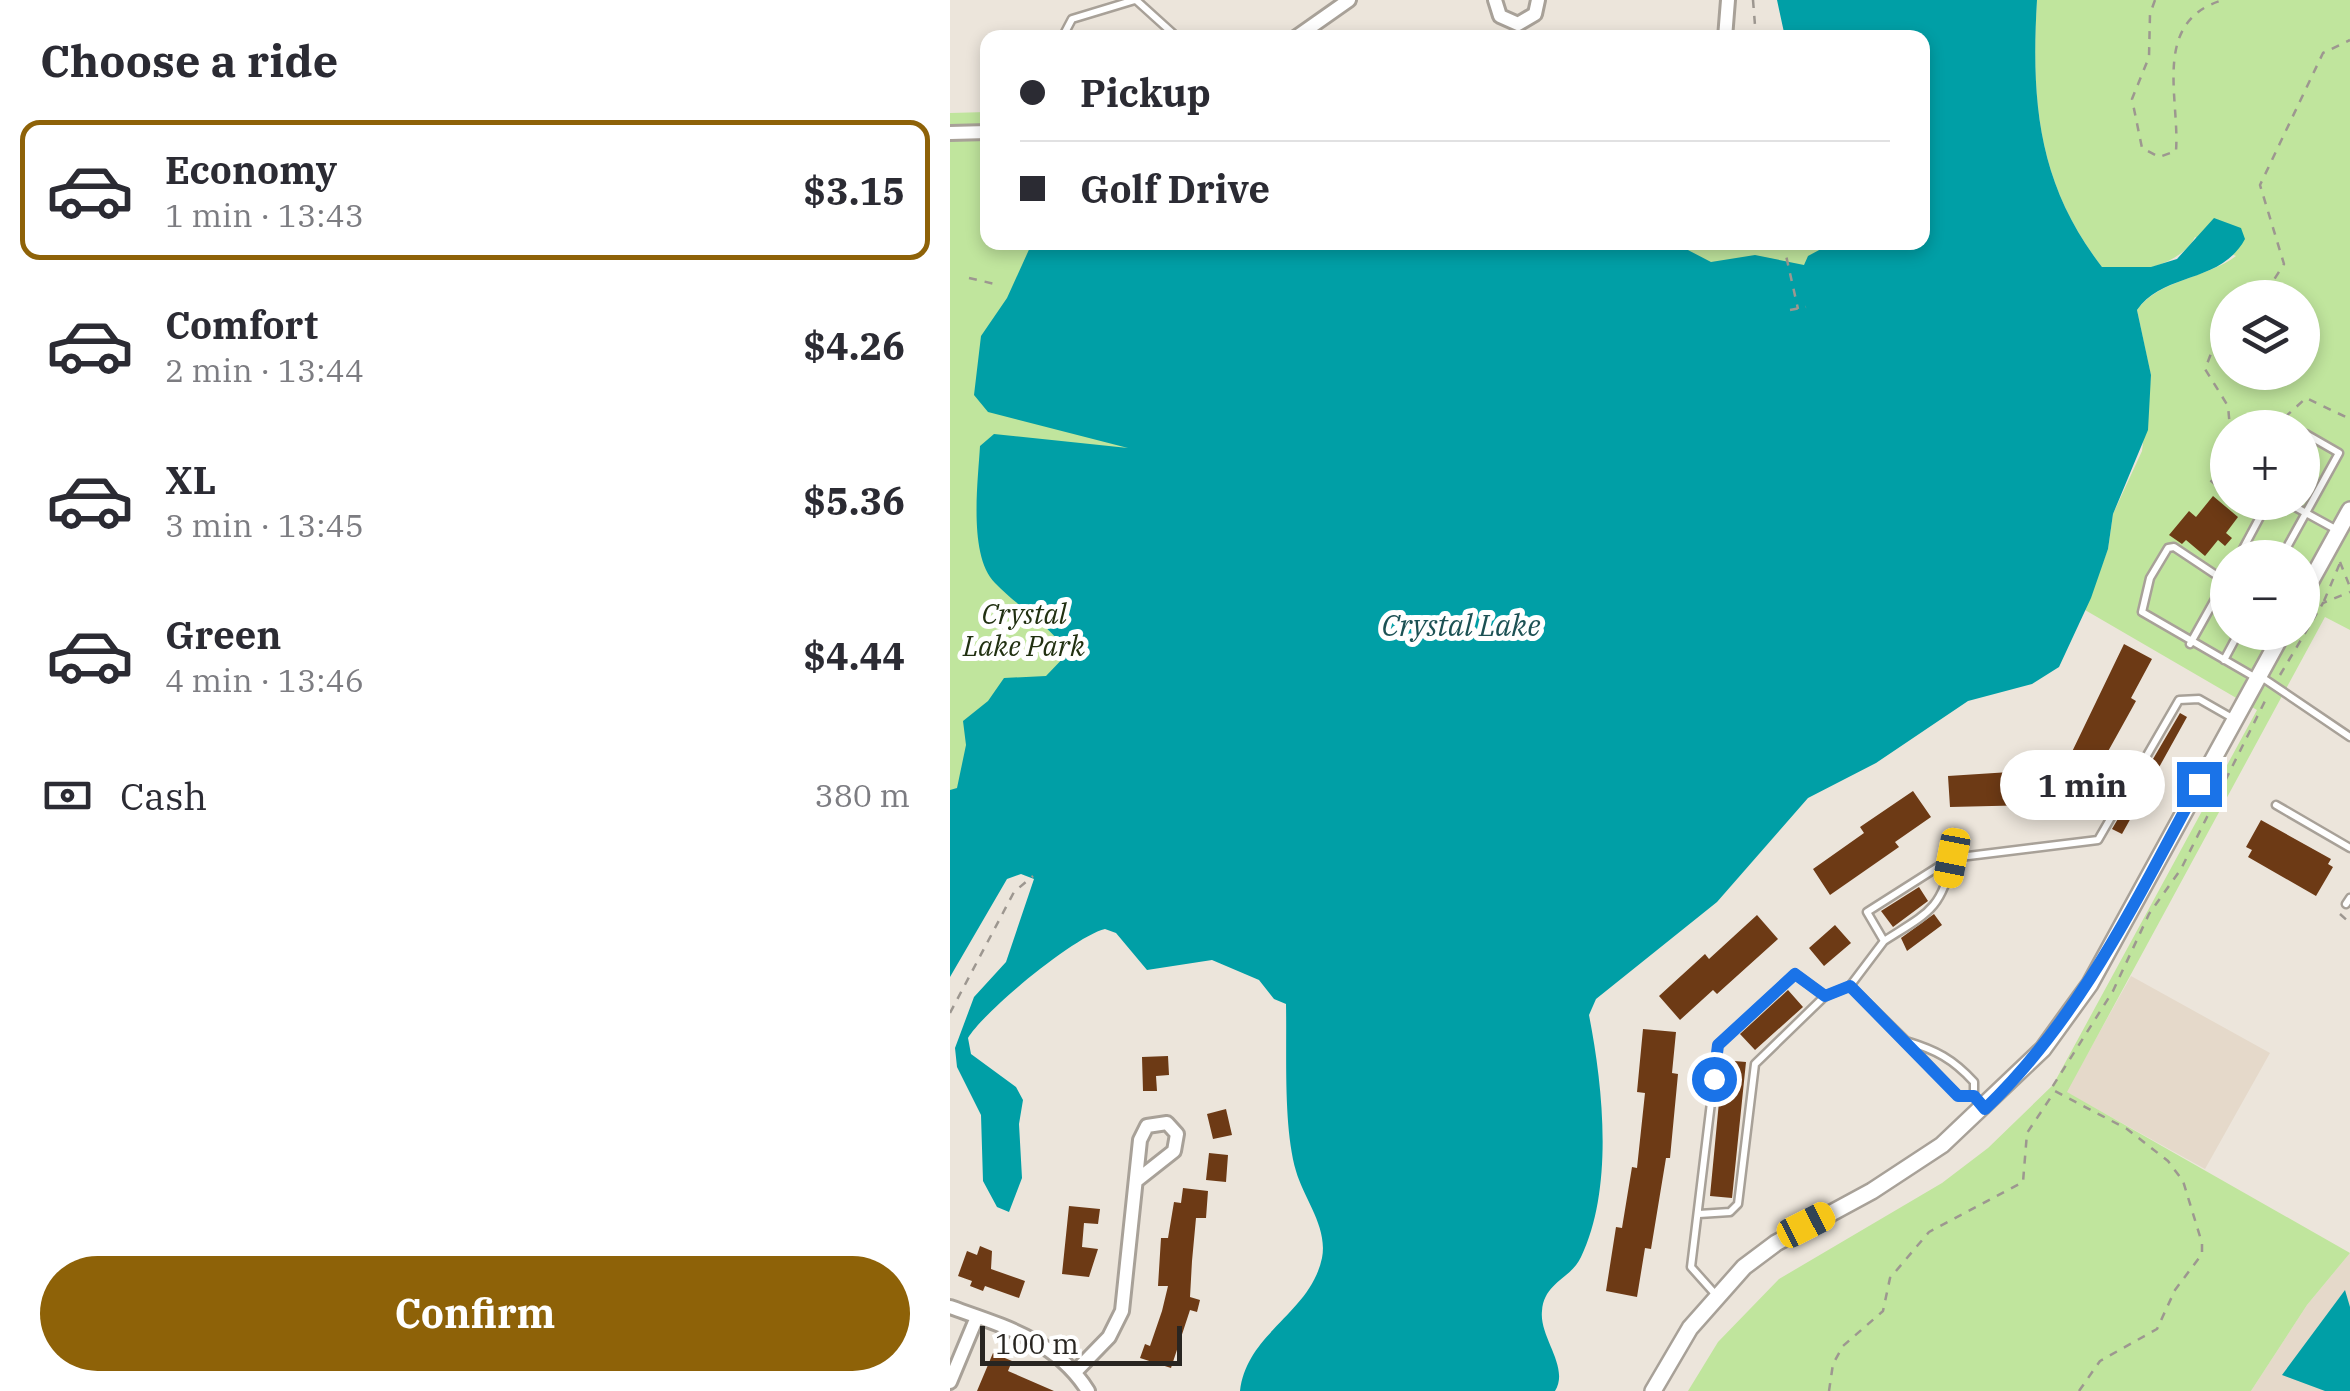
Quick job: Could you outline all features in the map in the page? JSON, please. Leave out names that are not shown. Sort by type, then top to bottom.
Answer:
[{"type":"street","points":[[1307,30],[1348,0]]},
{"type":"street","points":[[1496,0],[1500,16],[1518,24],[1531,19],[1538,0]]},
{"type":"street","points":[[1726,30],[1728,0]]},
{"type":"street","points":[[950,133],[980,132]]},
{"type":"street","points":[[2320,564],[2350,510]]},
{"type":"street","points":[[1653,1391],[1678,1346],[1716,1295],[1768,1248],[1906,1170],[1985,1109],[2034,1059],[2084,993],[2273,650]]},
{"type":"street","points":[[1075,1372],[1108,1337],[1122,1312],[1136,1181],[1143,1131],[1153,1123],[1167,1124],[1177,1134],[1174,1151],[1136,1181]]},
{"type":"street","points":[[950,1307],[1038,1341],[1075,1372],[1088,1391]]},
{"type":"street","points":[[950,1382],[977,1317]]},
{"type":"lane","points":[[1066,30],[1072,19],[1135,0],[1169,30]]},
{"type":"lane","points":[[2320,442],[2339,452],[2320,487]]},
{"type":"lane","points":[[2315,520],[2336,536]]},
{"type":"lane","points":[[2210,568],[2174,546],[2165,552],[2150,578],[2142,612],[2190,644],[2258,677],[2350,736]]},
{"type":"lane","points":[[2190,644],[2210,607]]},
{"type":"lane","points":[[2224,660],[2230,650]]},
{"type":"lane","points":[[1884,941],[1867,912],[1952,858],[2098,840],[2178,700],[2199,699],[2235,720]]},
{"type":"lane","points":[[2276,804],[2350,848]]},
{"type":"lane","points":[[1699,1214],[1730,1212],[1738,1204],[1755,1064],[1825,996],[1850,986],[1884,941],[1935,908],[1945,894],[1952,858]]},
{"type":"lane","points":[[1716,1295],[1691,1266],[1718,1045],[1795,974],[1825,996]]},
{"type":"lane","points":[[1850,986],[1958,1096],[1974,1096]]},
{"type":"lane","points":[[1906,1041],[1944,1053],[1956,1062],[1974,1082],[1974,1096],[1985,1109]]},
{"type":"path","points":[[1753,0],[1755,30]]},
{"type":"path","points":[[2155,0],[2150,14],[2149,57],[2132,98],[2142,148],[2159,157],[2176,151],[2178,120],[2170,64],[2180,35],[2223,0]]},
{"type":"path","points":[[2274,280],[2284,264],[2260,185],[2324,53],[2350,40]]},
{"type":"path","points":[[1785,250],[1798,309]]},
{"type":"path","points":[[969,278],[999,285]]},
{"type":"path","points":[[1790,310],[1806,307]]},
{"type":"path","points":[[2293,410],[2306,398],[2350,420]]},
{"type":"path","points":[[2323,603],[2350,590],[2336,536]]},
{"type":"path","points":[[2278,678],[2323,603],[2340,562]]},
{"type":"path","points":[[1829,1391],[1833,1364],[1843,1346],[1883,1311],[1890,1278],[1929,1232],[2023,1182],[2027,1133],[2054,1092],[2055,1078],[2113,990],[2149,914],[2181,869],[2269,693]]},
{"type":"path","points":[[950,1013],[993,939],[1014,892],[1032,876]]},
{"type":"path","points":[[2348,901],[2338,917],[2350,924]]},
{"type":"path","points":[[2054,1092],[2082,1102],[2168,1161],[2183,1181],[2202,1243],[2202,1254],[2174,1290],[2157,1329],[2100,1362],[2079,1391]]},
{"type":"shaded area","points":[[2131,976],[2270,1053],[2205,1169],[2066,1092]]},
{"type":"shaded area","points":[[2350,1253],[2350,1391],[2251,1391],[2307,1305]]},
{"type":"green space","points":[[2037,0],[2350,0],[2350,630],[2325,617],[2320,626],[2320,540],[2210,540],[2210,650],[2307,650],[2067,1092],[2350,1253],[2307,1305],[2251,1391],[1688,1391],[1718,1342],[1779,1279],[1942,1183],[1988,1148],[2053,1085],[2257,710],[2085,610],[2108,549],[2113,514],[2142,451],[2151,376],[2137,310],[2157,292],[2236,256],[2195,237],[2178,255],[2154,267],[2126,271],[2102,267],[2064,205],[2052,173],[2043,141],[2036,73]]},
{"type":"green space","name":"Crystal Lake Park","points":[[980,112],[980,250],[1045,250],[1148,443],[1101,650],[950,803],[950,113]]},
{"type":"green space","points":[[1642,250],[1831,250],[1835,254],[1810,274],[1695,265]]},
{"type":"water","name":"Crystal Lake","points":[[1777,0],[2037,0],[2036,73],[2043,141],[2064,205],[2102,267],[2151,267],[2177,259],[2214,218],[2241,228],[2245,239],[2222,264],[2161,289],[2137,310],[2151,375],[2148,430],[2113,514],[2108,549],[2091,598],[2059,667],[2032,684],[1968,701],[1876,763],[1808,798],[1717,902],[1596,999],[1589,1015],[1601,1105],[1602,1169],[1591,1230],[1581,1257],[1544,1301],[1542,1321],[1559,1372],[1555,1391],[1240,1391],[1254,1353],[1315,1277],[1323,1247],[1319,1224],[1292,1153],[1286,1004],[1274,999],[1259,980],[1212,960],[1147,970],[1116,933],[1105,929],[1053,959],[992,1011],[968,1038],[971,1054],[1016,1087],[1023,1100],[1019,1124],[1022,1178],[1009,1212],[997,1207],[983,1181],[981,1115],[957,1067],[955,1048],[974,997],[1006,962],[1034,879],[1021,874],[1007,879],[950,977],[950,790],[957,788],[966,745],[963,721],[988,701],[1004,678],[1046,676],[1068,653],[987,571],[978,537],[980,446],[994,434],[1128,448],[988,412],[974,395],[981,336],[1007,298],[1029,250],[1688,250],[1711,262],[1755,255],[1804,265],[1808,256],[1819,250],[1930,250],[1930,30],[1783,30]]},
{"type":"water","points":[[2345,1290],[2350,1307],[2350,1391],[2325,1391],[2282,1375]]},
{"type":"building","points":[[2210,500],[2210,520],[2236,520],[2226,533],[2232,538],[2210,540],[2205,556],[2186,540],[2182,544],[2169,535],[2189,511],[2196,517]]},
{"type":"building","points":[[2124,644],[2152,659],[2131,698],[2136,701],[2096,773],[2069,758]]},
{"type":"building","points":[[2180,713],[2187,717],[2122,834],[2112,829]]},
{"type":"building","points":[[2010,772],[2011,778],[2072,774],[2074,804],[1950,807],[1948,776]]},
{"type":"building","points":[[1913,791],[1931,817],[1895,842],[1899,847],[1830,895],[1813,869],[1864,833],[1860,827]]},
{"type":"building","points":[[2261,820],[2331,859],[2328,864],[2333,867],[2316,896],[2248,857],[2252,850],[2246,847]]},
{"type":"building","points":[[1919,887],[1928,901],[1893,927],[1881,911]]},
{"type":"building","points":[[1934,914],[1942,925],[1907,951],[1901,938]]},
{"type":"building","points":[[1757,915],[1778,939],[1717,994],[1713,990],[1680,1020],[1659,996],[1705,954],[1709,959]]},
{"type":"building","points":[[1835,925],[1851,943],[1824,966],[1809,948]]},
{"type":"building","points":[[1788,990],[1803,1007],[1755,1050],[1740,1034]]},
{"type":"building","points":[[1643,1029],[1676,1032],[1672,1073],[1678,1074],[1670,1158],[1666,1158],[1651,1249],[1645,1248],[1637,1297],[1606,1291],[1616,1227],[1622,1228],[1632,1167],[1637,1168],[1645,1093],[1637,1092]]},
{"type":"building","points":[[1168,1056],[1169,1075],[1156,1076],[1157,1091],[1143,1091],[1142,1057]]},
{"type":"building","points":[[1723,1060],[1746,1062],[1732,1198],[1710,1196]]},
{"type":"building","points":[[1226,1109],[1232,1135],[1213,1139],[1207,1114]]},
{"type":"building","points":[[1209,1153],[1228,1155],[1226,1182],[1206,1180]]},
{"type":"building","points":[[1183,1188],[1208,1191],[1206,1218],[1196,1218],[1192,1261],[1190,1297],[1200,1300],[1197,1312],[1190,1310],[1171,1368],[1140,1358],[1145,1344],[1150,1346],[1162,1311],[1168,1286],[1158,1286],[1161,1238],[1168,1238],[1174,1202],[1181,1203]]},
{"type":"building","points":[[1069,1206],[1100,1209],[1098,1224],[1084,1223],[1082,1247],[1098,1249],[1089,1277],[1062,1274]]},
{"type":"building","points":[[980,1246],[992,1251],[991,1269],[1025,1281],[1019,1298],[985,1286],[983,1291],[958,1276],[967,1251],[977,1255]]},
{"type":"building","points":[[993,1353],[1012,1361],[1008,1371],[1054,1391],[977,1391]]},
{"type":"route","points":[[1714,1079],[1718,1045],[1795,974],[1825,996],[1850,986],[1958,1096],[1974,1096],[1985,1109],[2051,1040],[2078,1002],[2199,784]]}]
